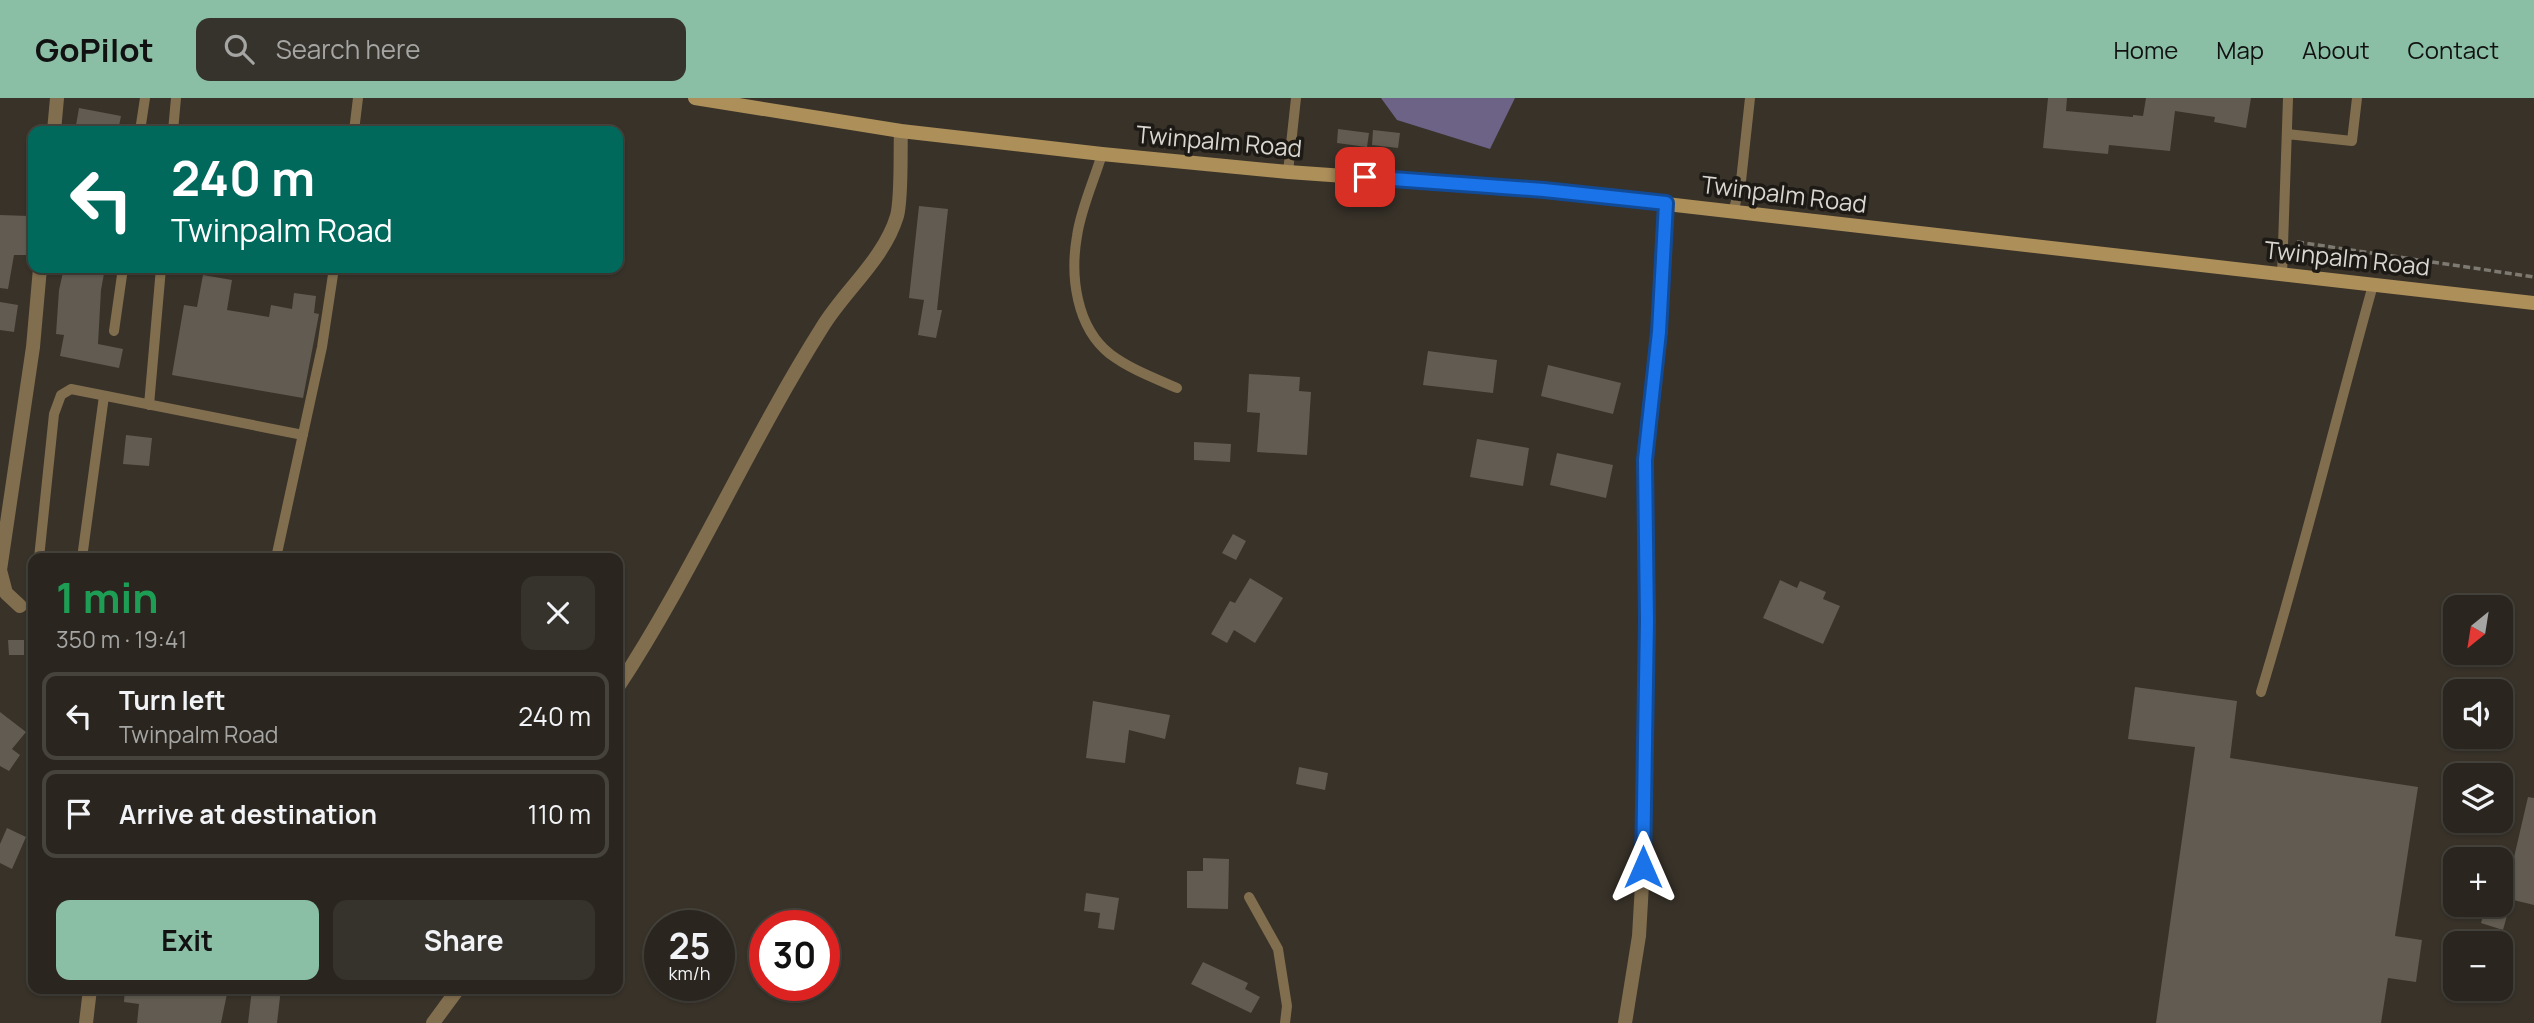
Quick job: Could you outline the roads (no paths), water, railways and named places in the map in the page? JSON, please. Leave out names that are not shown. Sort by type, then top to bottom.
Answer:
[{"type":"main road","name":"Twinpalm Road","points":[[695,98],[901,131],[1102,154],[1288,172],[1544,190],[2534,303]]},
{"type":"street","points":[[54,126],[57,98]]},
{"type":"street","points":[[623,679],[645,646],[760,433],[824,323],[887,240],[897,214],[901,131]]},
{"type":"street","points":[[1625,1023],[1639,936],[1642,881],[1647,621],[1645,460],[1659,332],[1666,203]]},
{"type":"street","points":[[20,606],[6,593],[0,570],[33,347],[40,273]]},
{"type":"street","points":[[86,1023],[89,994]]},
{"type":"street","points":[[433,1023],[454,994]]},
{"type":"lane","points":[[141,126],[145,98]]},
{"type":"lane","points":[[173,126],[176,98]]},
{"type":"lane","points":[[355,126],[358,98]]},
{"type":"lane","points":[[1288,172],[1296,98]]},
{"type":"lane","points":[[1733,213],[1741,181],[1749,98]]},
{"type":"lane","points":[[2282,275],[2288,98]]},
{"type":"lane","points":[[2287,134],[2352,141],[2357,98]]},
{"type":"lane","points":[[1102,154],[1076,237],[1075,289],[1087,326],[1109,353],[1142,374],[1177,388]]},
{"type":"lane","points":[[114,331],[122,273]]},
{"type":"lane","points":[[149,405],[161,273]]},
{"type":"lane","points":[[277,553],[322,347],[333,273]]},
{"type":"lane","points":[[2261,692],[2294,584],[2373,285]]},
{"type":"lane","points":[[40,553],[54,414],[61,395],[71,389],[303,435]]},
{"type":"lane","points":[[83,553],[104,396]]},
{"type":"lane","points":[[1249,897],[1278,949],[1287,1006],[1285,1023]]}]
